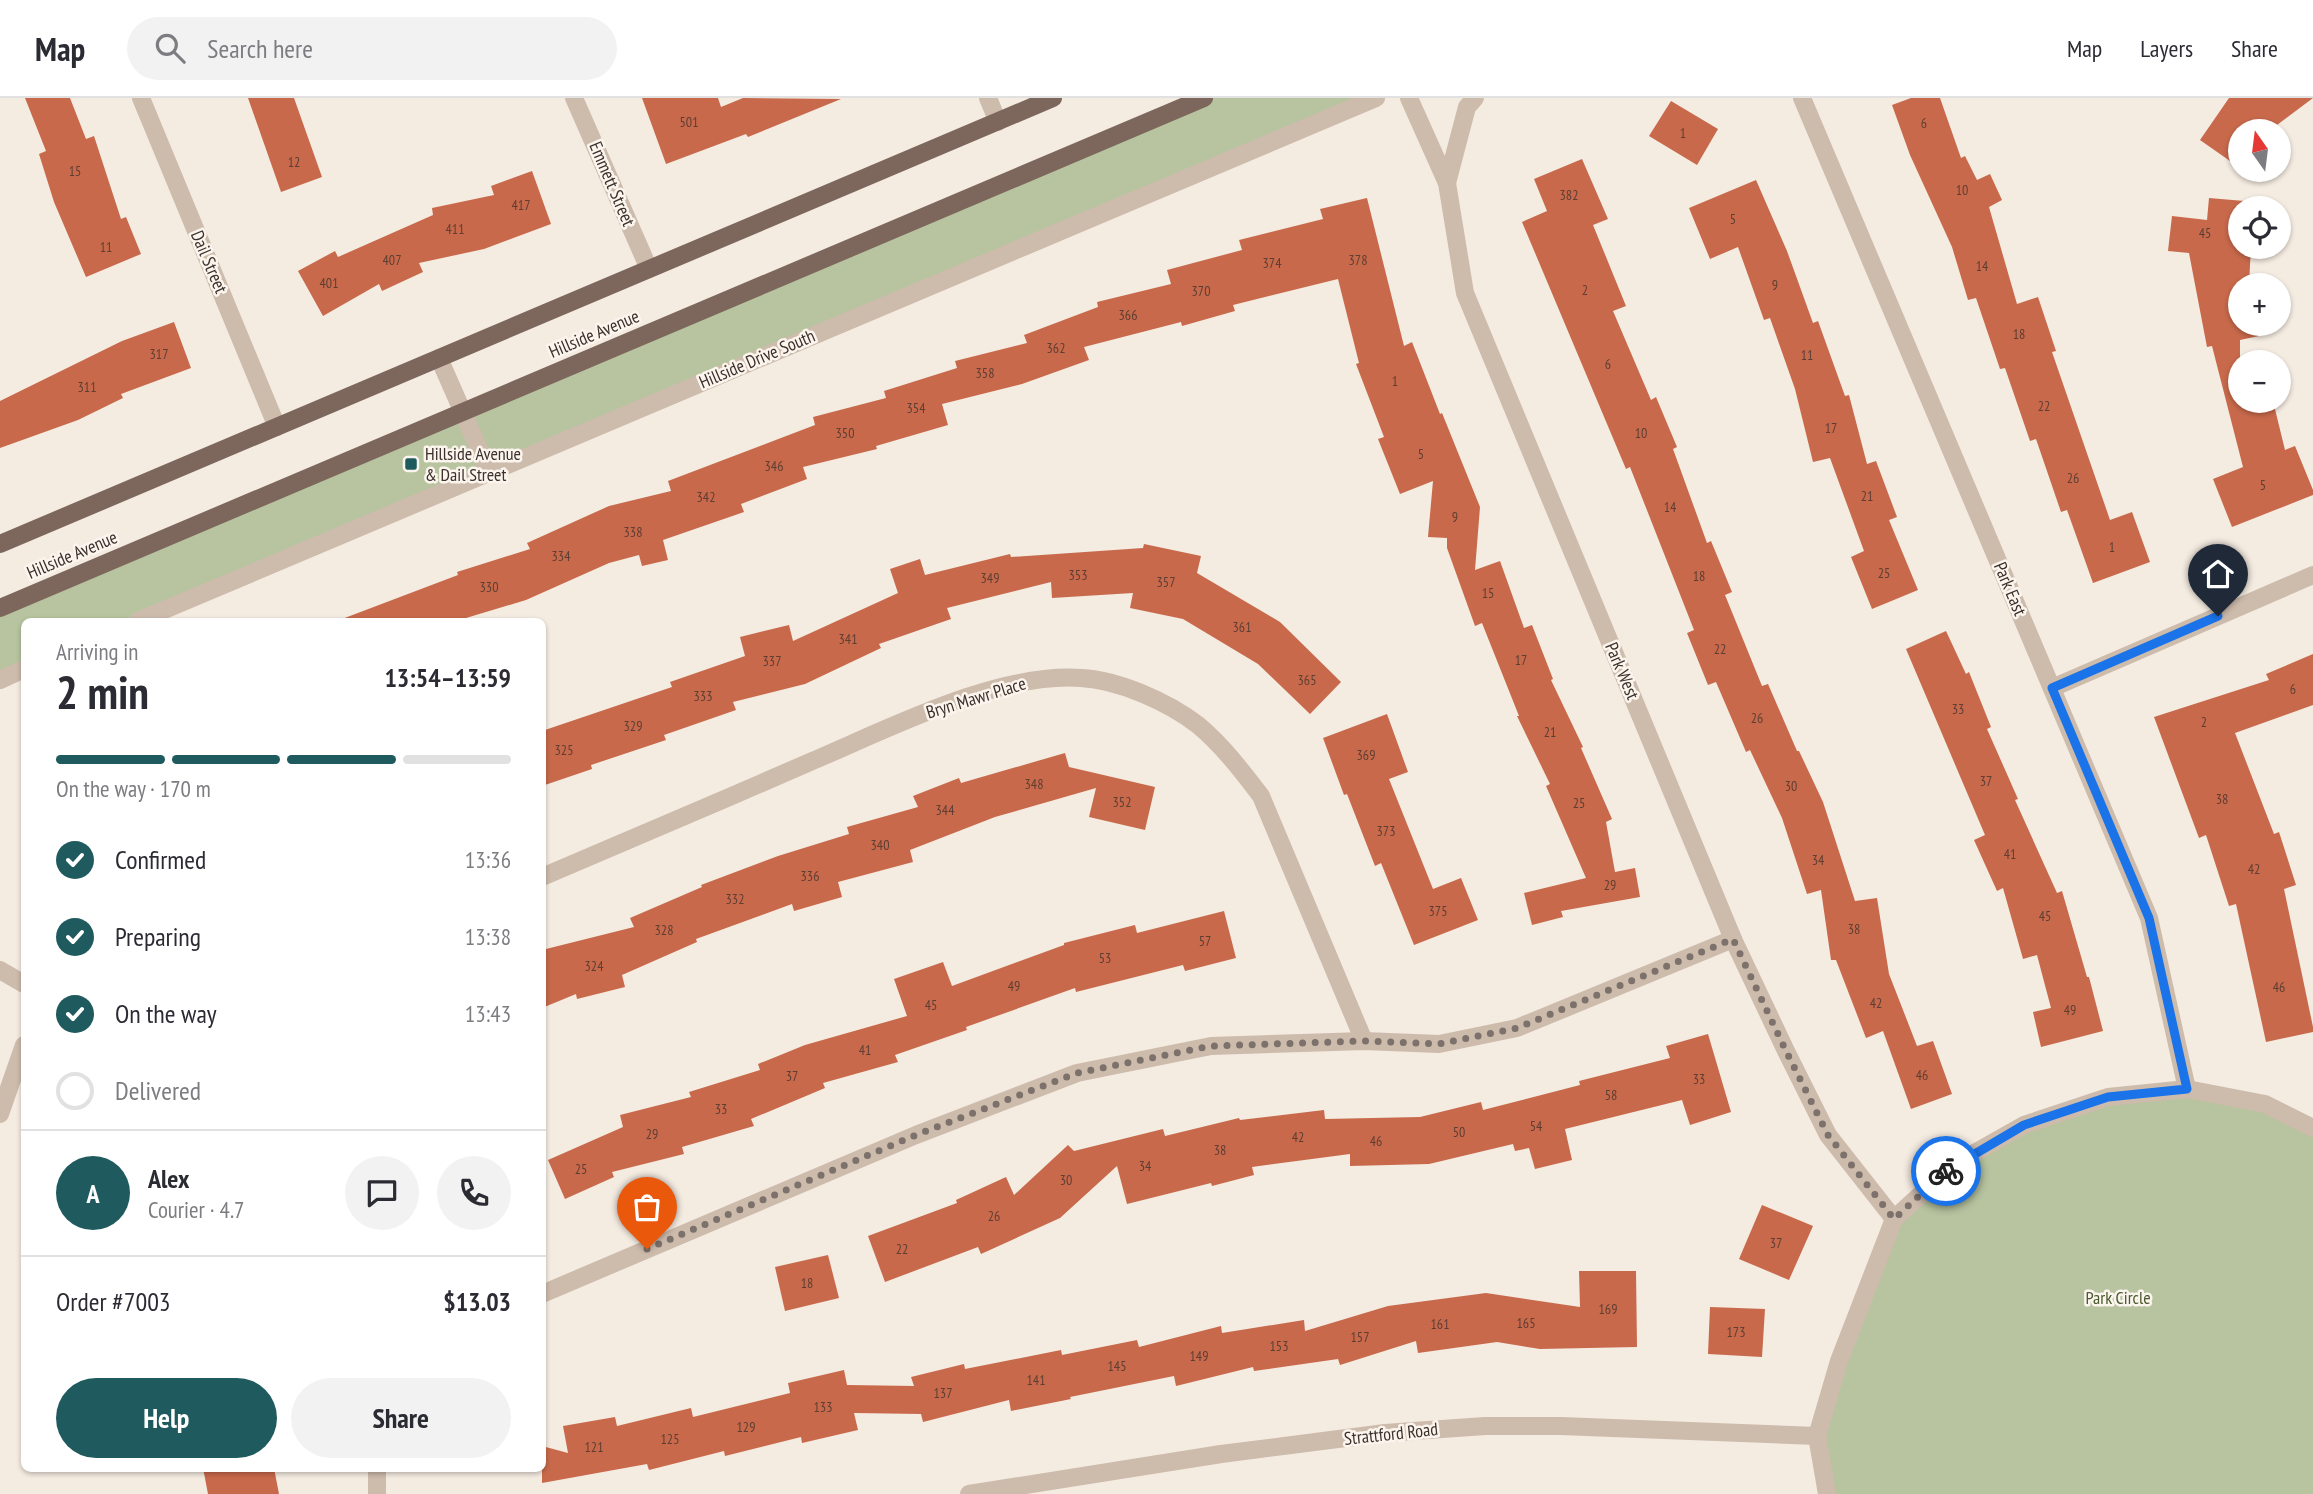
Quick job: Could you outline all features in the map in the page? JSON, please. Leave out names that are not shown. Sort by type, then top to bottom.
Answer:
[{"type":"main road","points":[[0,544],[1054,98]]},
{"type":"main road","name":"Hillside Avenue","points":[[0,608],[1204,98]]},
{"type":"street","name":"Dail Street","points":[[141,98],[278,426]]},
{"type":"street","name":"Emmett Street","points":[[575,98],[649,269]]},
{"type":"street","points":[[988,98],[998,122]]},
{"type":"street","name":"Hillside Drive South","points":[[145,618],[1376,98]]},
{"type":"street","name":"Park West","points":[[1409,98],[1447,183],[1465,293],[1733,939],[1828,1135],[1894,1219]]},
{"type":"street","points":[[1447,183],[1468,107],[1475,98]]},
{"type":"street","points":[[1793,98],[1810,118]]},
{"type":"street","name":"Park East","points":[[1802,98],[2149,918],[2187,1089]]},
{"type":"street","points":[[439,358],[489,472]]},
{"type":"street","points":[[2052,688],[2313,575]]},
{"type":"street","points":[[0,680],[21,670]]},
{"type":"street","name":"Bryn Mawr Place","points":[[546,875],[938,708],[1025,680],[1081,678],[1117,684],[1154,699],[1197,725],[1237,764],[1261,796],[1364,1041]]},
{"type":"street","points":[[546,1292],[916,1135],[1077,1073],[1211,1046],[1364,1041],[1439,1044],[1517,1028],[1733,939]]},
{"type":"street","points":[[0,970],[21,982]]},
{"type":"street","points":[[0,1114],[21,1054]]},
{"type":"street","points":[[1826,1494],[1817,1436],[1839,1361],[1894,1219],[1953,1165],[2024,1125],[2108,1097],[2187,1089],[2265,1104],[2313,1128]]},
{"type":"street","name":"Strattford Road","points":[[969,1494],[1221,1454],[1385,1433],[1485,1426],[1561,1426],[1817,1436]]},
{"type":"street","points":[[377,1472],[377,1494]]},
{"type":"green space","points":[[1204,98],[1376,98],[145,618],[21,618],[21,670],[0,680],[0,608]]},
{"type":"green space","name":"Park Circle","points":[[2187,1089],[2265,1104],[2313,1128],[2313,1494],[1827,1494],[1817,1436],[1894,1219],[1953,1165],[2108,1097]]},
{"type":"building","points":[[25,98],[70,98],[86,139],[94,136],[121,219],[126,217],[141,254],[86,277],[54,202],[39,154],[46,151]]},
{"type":"building","points":[[248,98],[294,98],[322,177],[281,192]]},
{"type":"building","points":[[642,98],[718,98],[721,107],[743,98],[841,99],[748,137],[746,134],[666,164]]},
{"type":"building","points":[[1911,98],[1940,98],[1961,158],[1965,156],[1977,180],[1990,174],[2002,200],[1989,207],[2017,304],[2038,297],[2056,351],[2052,352],[2110,520],[2132,512],[2150,562],[2093,583],[2067,510],[2061,512],[2036,439],[2030,441],[2005,368],[2000,369],[1976,298],[1968,300],[1952,247],[1910,155],[1892,105]]},
{"type":"building","points":[[2229,98],[2313,98],[2285,119],[2228,119],[2228,160],[2200,140]]},
{"type":"building","points":[[1671,101],[1718,129],[1697,165],[1649,136]]},
{"type":"building","points":[[1582,159],[1608,219],[1593,225],[1626,306],[1613,311],[1651,400],[1656,397],[1677,447],[1673,449],[1707,543],[1711,541],[1732,592],[1725,595],[1762,686],[1768,684],[1823,802],[1855,901],[1877,898],[1889,974],[1917,1046],[1933,1041],[1952,1094],[1911,1109],[1883,1031],[1866,1038],[1836,960],[1831,960],[1821,890],[1807,894],[1782,818],[1750,750],[1746,752],[1716,682],[1708,685],[1687,633],[1694,630],[1630,467],[1626,469],[1522,222],[1547,211],[1534,179]]},
{"type":"building","points":[[532,171],[551,224],[484,249],[419,263],[423,272],[382,291],[379,284],[323,316],[298,271],[335,251],[338,257],[433,215],[432,208],[494,195],[491,186]]},
{"type":"building","points":[[1756,180],[1787,251],[1813,323],[1818,321],[1845,396],[1849,395],[1867,464],[1876,461],[1897,517],[1889,520],[1918,590],[1872,609],[1851,557],[1864,551],[1830,458],[1813,462],[1795,389],[1770,318],[1764,320],[1738,247],[1710,259],[1689,208]]},
{"type":"building","points":[[1367,198],[1404,346],[1412,342],[1480,507],[1475,570],[1500,561],[1524,628],[1532,625],[1553,679],[1551,680],[1583,747],[1581,748],[1612,819],[1606,822],[1615,872],[1635,868],[1640,897],[1561,911],[1563,917],[1532,925],[1524,893],[1586,878],[1546,786],[1550,784],[1517,716],[1482,623],[1475,626],[1447,548],[1447,538],[1428,537],[1433,481],[1400,494],[1378,439],[1384,437],[1356,364],[1359,363],[1338,279],[1233,305],[1235,311],[1182,326],[1181,322],[1084,347],[1089,360],[1022,384],[942,404],[948,425],[876,446],[877,449],[803,467],[807,479],[741,504],[744,512],[663,540],[668,560],[642,566],[639,555],[609,563],[526,600],[466,618],[345,618],[458,575],[457,572],[530,549],[527,543],[609,506],[671,491],[668,481],[815,425],[813,417],[886,398],[884,391],[957,368],[955,361],[1027,343],[1024,335],[1098,307],[1097,302],[1171,284],[1167,270],[1242,250],[1239,240],[1323,219],[1320,209]]},
{"type":"building","points":[[2209,198],[2228,200],[2228,259],[2250,259],[2250,273],[2228,273],[2228,336],[2259,336],[2240,340],[2240,350],[2228,350],[2228,408],[2212,346],[2207,347],[2189,253],[2168,251],[2172,216],[2207,220]]},
{"type":"building","points":[[174,322],[191,368],[121,394],[123,398],[78,420],[0,448],[0,401],[122,341]]},
{"type":"building","points":[[2229,413],[2276,413],[2285,450],[2295,446],[2313,495],[2232,527],[2213,479],[2243,467]]},
{"type":"building","points":[[1144,544],[1201,556],[1197,573],[1280,622],[1341,682],[1310,714],[1258,664],[1183,619],[1130,608],[1133,593],[1052,598],[1051,582],[947,608],[951,619],[879,644],[881,648],[805,684],[733,702],[736,710],[664,735],[666,740],[591,765],[592,769],[546,785],[546,730],[672,687],[670,682],[745,656],[740,637],[789,625],[793,641],[898,593],[890,569],[920,559],[925,575],[1010,554],[1011,557],[1143,548]]},
{"type":"building","points":[[1946,631],[1966,674],[1969,672],[1991,727],[1987,729],[2018,799],[2015,800],[2057,893],[2062,891],[2103,1031],[2041,1047],[2033,1012],[2051,1008],[2037,955],[2023,959],[2003,888],[1997,891],[1974,840],[1985,835],[1906,649]]},
{"type":"building","points":[[2313,654],[2313,705],[2235,733],[2274,834],[2279,832],[2296,885],[2284,889],[2313,1027],[2313,1032],[2266,1042],[2236,904],[2229,906],[2206,835],[2199,838],[2154,717],[2269,680],[2266,674]]},
{"type":"building","points":[[1387,714],[1408,772],[1389,779],[1433,889],[1461,878],[1478,920],[1414,945],[1381,863],[1375,866],[1323,738]]},
{"type":"building","points":[[1065,753],[1069,767],[1155,787],[1145,830],[1089,817],[1096,788],[995,817],[910,850],[913,862],[838,882],[842,897],[794,911],[792,904],[696,939],[697,942],[622,975],[625,987],[577,999],[576,994],[546,1006],[546,949],[634,927],[630,918],[702,887],[701,885],[778,856],[849,834],[847,827],[918,807],[913,796],[959,778],[961,783]]},
{"type":"building","points":[[1224,911],[1236,958],[1185,971],[1183,965],[1076,992],[1075,988],[966,1027],[967,1030],[895,1055],[898,1062],[823,1083],[825,1088],[751,1119],[754,1126],[682,1147],[684,1154],[612,1172],[614,1177],[565,1199],[548,1160],[623,1127],[620,1115],[691,1097],[689,1092],[760,1070],[758,1064],[805,1045],[907,1016],[894,979],[943,962],[952,986],[1064,943],[1135,925],[1137,933]]},
{"type":"building","points":[[1708,1034],[1731,1112],[1690,1125],[1682,1100],[1565,1129],[1572,1160],[1535,1169],[1529,1148],[1515,1151],[1513,1144],[1429,1164],[1350,1166],[1350,1154],[1252,1167],[1254,1175],[1127,1204],[1117,1166],[1060,1218],[981,1254],[978,1247],[885,1282],[868,1236],[957,1203],[956,1200],[1006,1177],[1014,1195],[1068,1145],[1074,1151],[1163,1129],[1165,1136],[1239,1118],[1324,1110],[1325,1119],[1420,1117],[1481,1102],[1483,1110],[1580,1085],[1579,1081],[1670,1058],[1666,1046]]},
{"type":"building","points":[[1762,1205],[1813,1226],[1789,1280],[1739,1259]]},
{"type":"building","points":[[828,1255],[839,1298],[785,1311],[775,1267]]},
{"type":"building","points":[[1579,1271],[1636,1271],[1637,1347],[1540,1349],[1497,1342],[1418,1353],[1416,1341],[1340,1365],[1338,1359],[1254,1371],[1253,1367],[1176,1386],[1174,1376],[1011,1411],[1009,1400],[923,1422],[921,1414],[854,1413],[858,1430],[802,1443],[801,1437],[725,1456],[724,1451],[649,1470],[647,1464],[542,1483],[542,1472],[546,1472],[546,1447],[568,1453],[563,1426],[615,1417],[617,1426],[691,1408],[693,1417],[790,1393],[788,1383],[844,1370],[847,1385],[914,1386],[911,1377],[964,1364],[965,1369],[1061,1350],[1062,1355],[1137,1340],[1139,1347],[1221,1326],[1222,1333],[1304,1320],[1305,1331],[1388,1306],[1486,1293],[1580,1307]]},
{"type":"building","points":[[1710,1307],[1765,1309],[1762,1357],[1708,1354]]},
{"type":"building","points":[[204,1472],[275,1472],[279,1494],[208,1494]]},
{"type":"way so far","points":[[647,1249],[916,1135],[1077,1073],[1211,1046],[1364,1041],[1439,1044],[1517,1028],[1733,939],[1828,1135],[1894,1219],[1946,1171]]},
{"type":"place","name":"Hillside Avenue & Dail Street","points":[[411,464]]},
{"type":"route","points":[[1946,1171],[2024,1125],[2108,1097],[2187,1089],[2149,918],[2052,688],[2218,616]]}]
